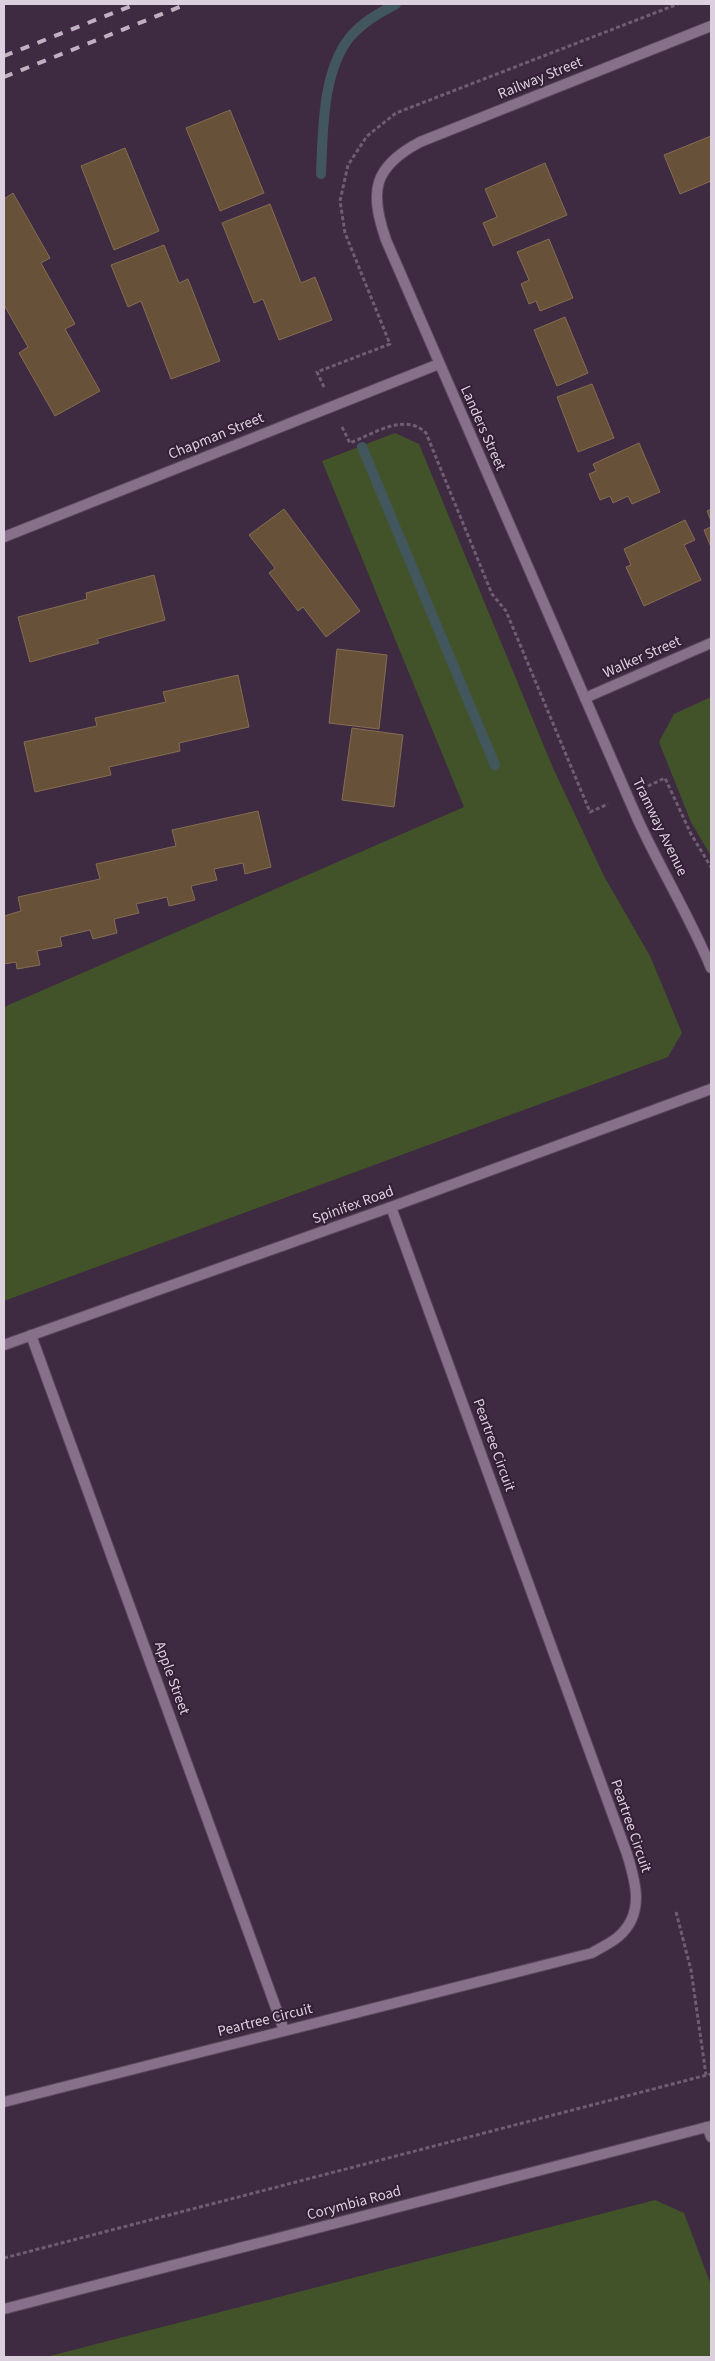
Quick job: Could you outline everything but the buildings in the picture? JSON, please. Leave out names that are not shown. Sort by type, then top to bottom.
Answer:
[{"type":"street","name":"Railway Street","points":[[386,167],[401,152],[420,142],[711,26]]},
{"type":"street","name":"Landers Street","points":[[386,167],[378,184],[376,202],[379,220],[439,364],[585,698]]},
{"type":"street","name":"Chapman Street","points":[[4,537],[439,364]]},
{"type":"street","name":"Walker Street","points":[[585,698],[711,643]]},
{"type":"street","name":"Tramway Avenue","points":[[585,698],[638,820],[659,864],[684,908],[711,968]]},
{"type":"street","name":"Spinifex Road","points":[[4,1346],[391,1207],[711,1089]]},
{"type":"street","name":"Peartree Circuit","points":[[4,2102],[592,1953],[619,1936],[636,1913],[635,1880],[627,1854],[391,1207]]},
{"type":"street","name":"Apple Street","points":[[31,1335],[284,2030]]},
{"type":"street","points":[[709,2126],[711,2137]]},
{"type":"street","name":"Corymbia Road","points":[[4,2309],[709,2126]]},
{"type":"path","points":[[317,372],[390,344],[345,233],[340,201],[348,165],[367,136],[396,113],[678,4]]},
{"type":"path","points":[[350,443],[400,424],[411,423],[419,426],[426,433],[492,594],[506,611],[590,812],[599,808]]},
{"type":"path","points":[[654,783],[665,778],[692,834],[711,867]]},
{"type":"path","points":[[705,856],[711,858]]},
{"type":"path","points":[[676,1912],[691,1970],[706,2075]]},
{"type":"path","points":[[4,2258],[711,2074]]},
{"type":"green space","points":[[395,433],[419,444],[553,768],[604,876],[650,956],[682,1033],[668,1057],[4,1301],[4,1007],[464,807],[322,461]]},
{"type":"green space","points":[[711,697],[711,856],[691,822],[659,742],[674,714]]},
{"type":"green space","points":[[655,2200],[684,2213],[711,2285],[711,2357],[46,2357]]},
{"type":"waterway","points":[[321,174],[326,102],[329,84],[341,51],[350,37],[360,27],[377,14],[396,4]]},
{"type":"waterway","points":[[362,447],[495,765]]},
{"type":"railway","points":[[4,56],[136,4]]},
{"type":"railway","points":[[4,77],[187,4]]}]
